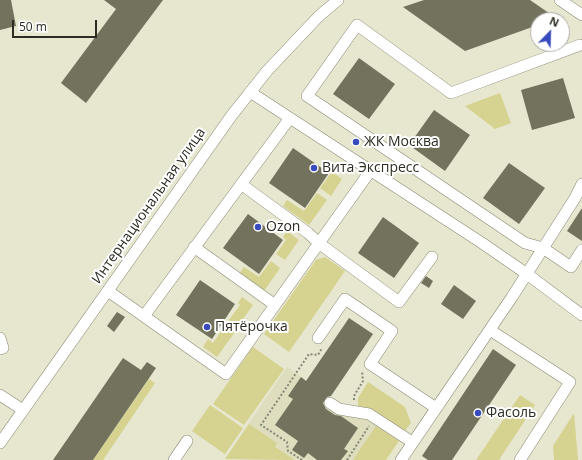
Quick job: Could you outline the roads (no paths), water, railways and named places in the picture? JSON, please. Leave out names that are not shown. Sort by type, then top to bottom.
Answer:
[{"type":"street","name":"Интернациональная улица","points":[[0,443],[222,128],[267,71],[319,16],[338,0]]},
{"type":"street","points":[[560,0],[582,16]]},
{"type":"street","points":[[580,45],[452,93],[357,25],[307,96],[525,243],[543,248],[571,267],[582,250]]},
{"type":"street","points":[[250,92],[371,170],[527,274],[582,316]]},
{"type":"street","points":[[144,316],[290,118]]},
{"type":"street","points":[[108,290],[226,374],[320,244],[371,170]]},
{"type":"street","points":[[241,184],[399,302],[432,257]]},
{"type":"street","points":[[406,458],[412,442],[490,330],[543,248],[579,200],[582,184]]},
{"type":"street","points":[[194,247],[275,306]]},
{"type":"street","points":[[322,340],[345,299],[392,331],[370,364],[436,408]]},
{"type":"street","points":[[490,330],[570,382],[520,460]]},
{"type":"street","points":[[0,338],[3,348],[0,349]]},
{"type":"street","points":[[0,394],[23,410]]},
{"type":"street","points":[[330,404],[339,409],[369,414],[412,442]]},
{"type":"street","points":[[174,460],[187,441]]},
{"type":"place","name":"ЖК Москва","points":[[356,142]]},
{"type":"place","name":"Вита Экспресс","points":[[314,168]]},
{"type":"place","name":"Ozon","points":[[258,227]]},
{"type":"place","name":"Пятёрочка","points":[[207,327]]},
{"type":"place","name":"Фасоль","points":[[478,413]]}]
